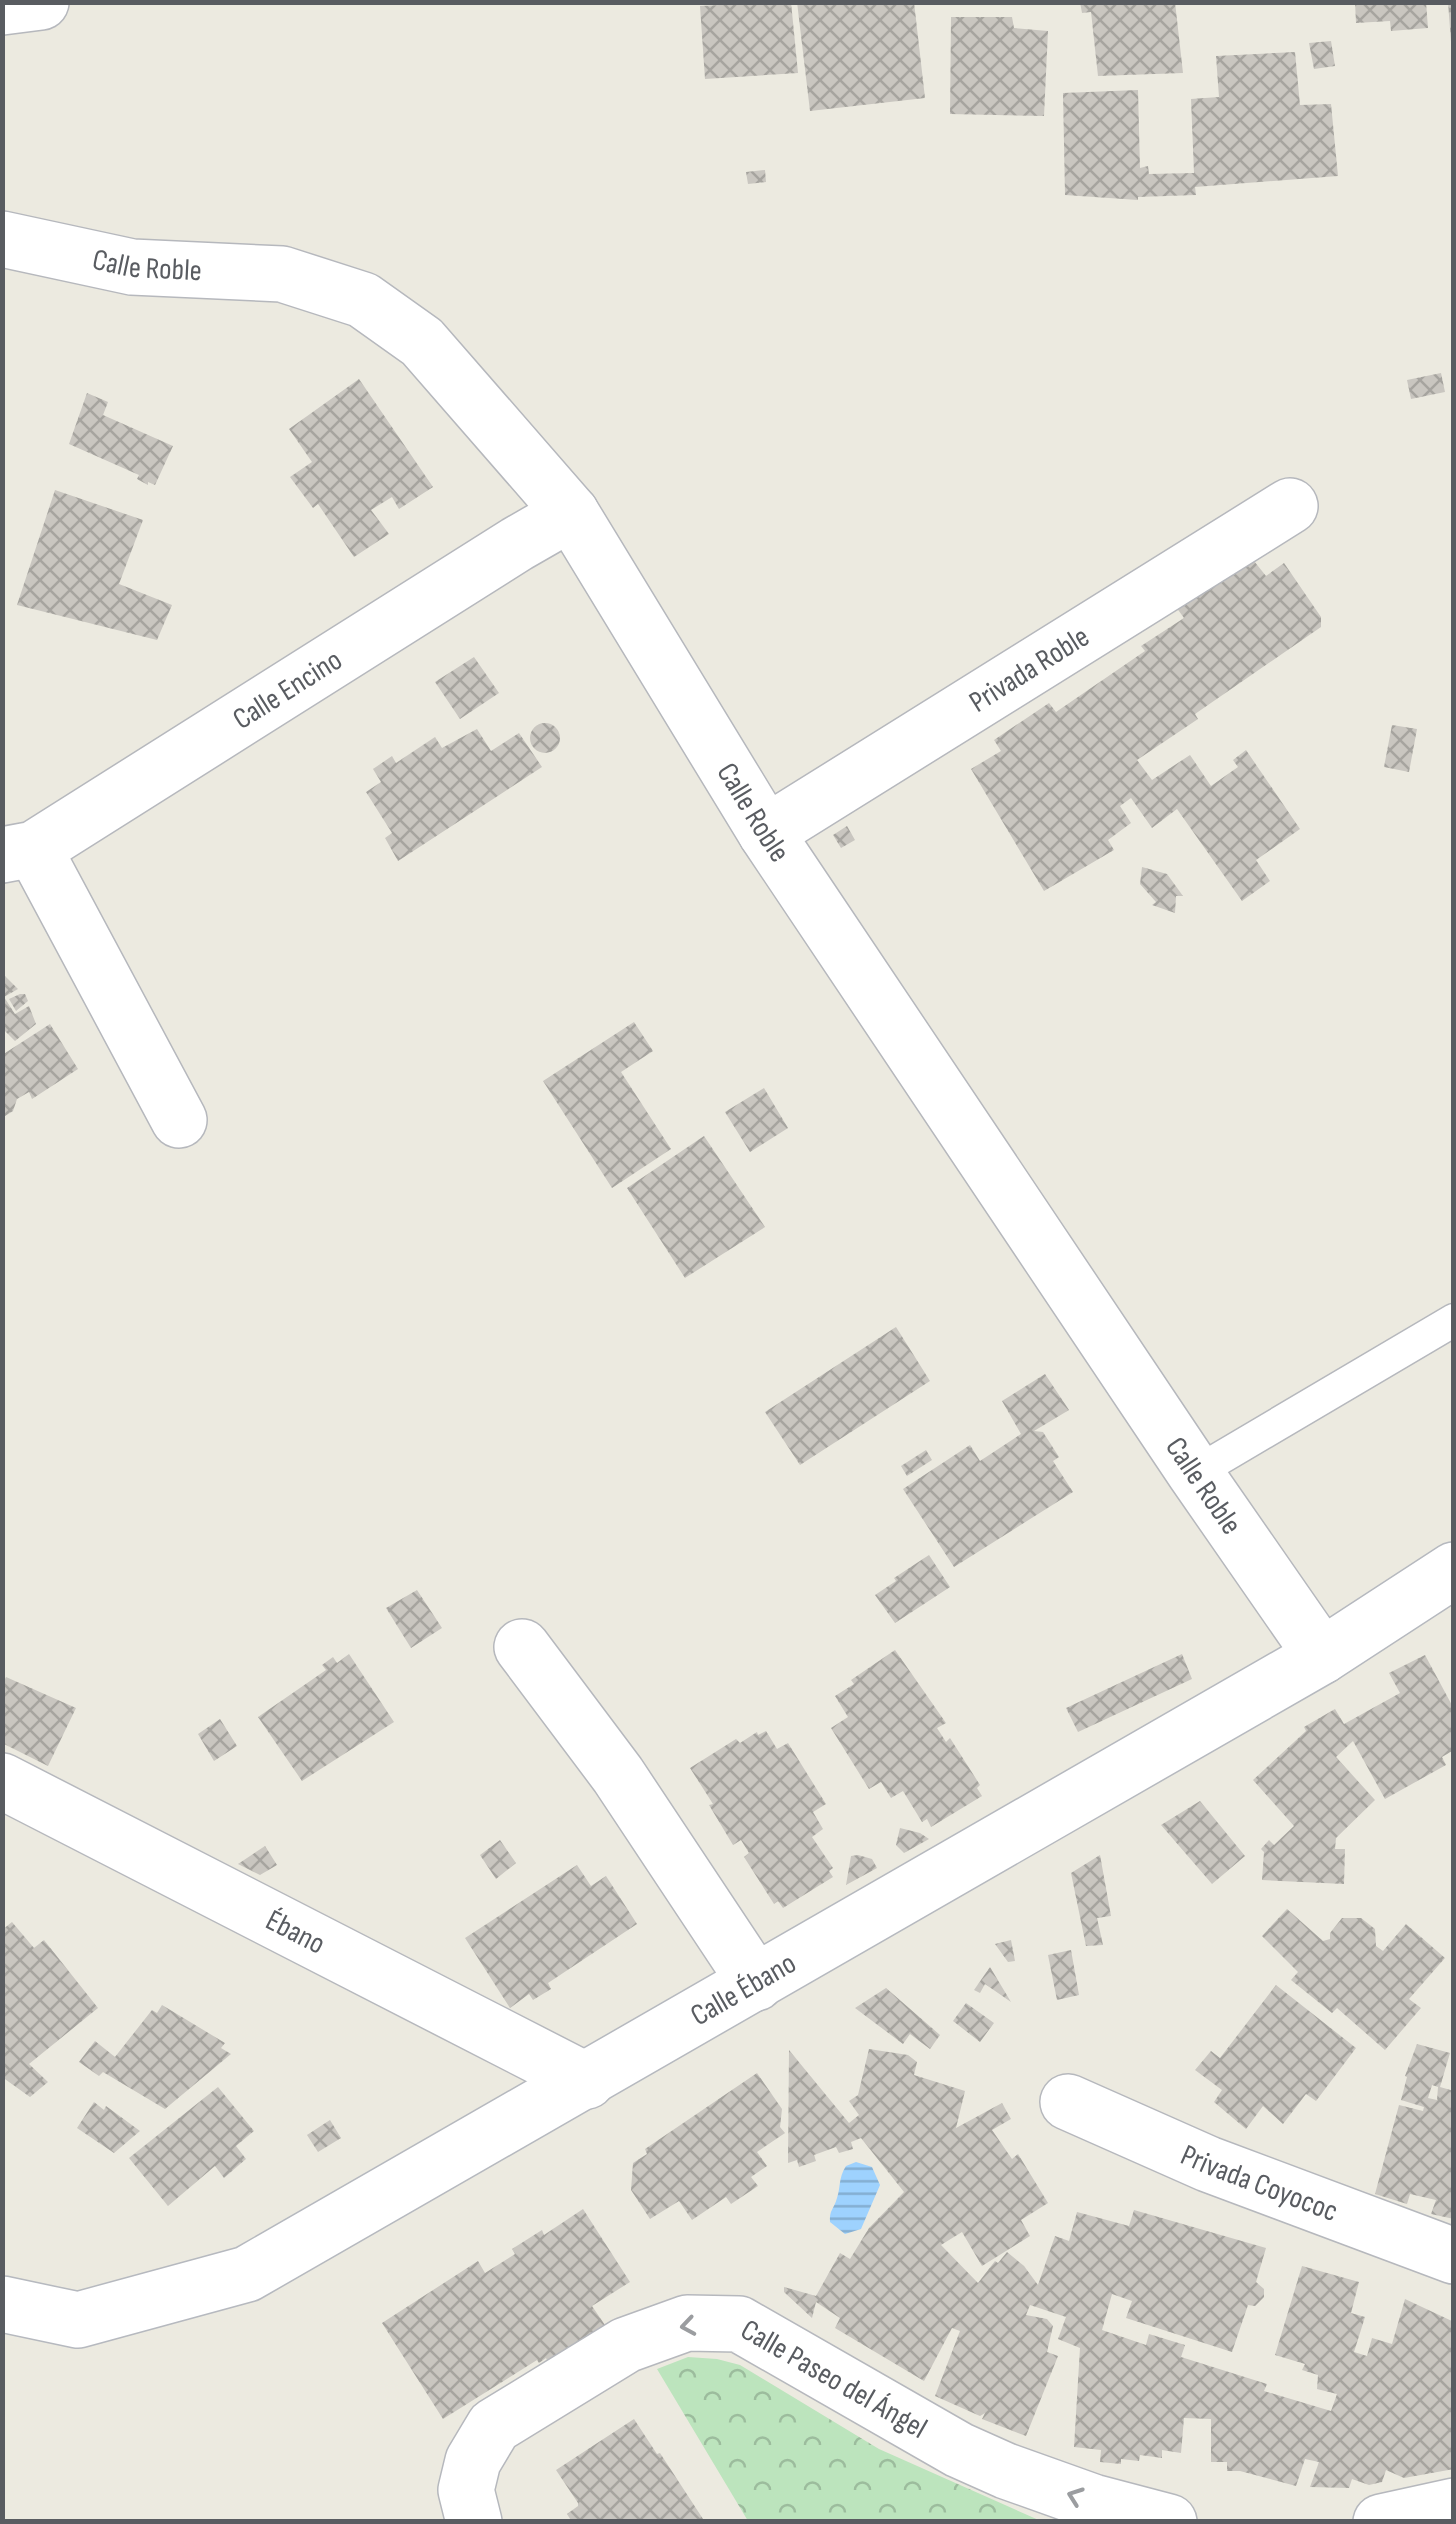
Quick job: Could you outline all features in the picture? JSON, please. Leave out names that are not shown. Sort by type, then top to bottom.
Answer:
[{"type":"street","points":[[2,7],[41,2]]},
{"type":"street","name":"Calle Roble","points":[[2,239],[132,266],[282,274],[363,300],[422,342],[571,513],[766,833],[1322,1656]]},
{"type":"street","name":"Privada Roble","points":[[766,833],[1290,506]]},
{"type":"street","name":"Calle Encino","points":[[18,852],[571,513]]},
{"type":"street","points":[[18,852],[180,1120]]},
{"type":"street","name":"Calle Ébano","points":[[2,2304],[78,2320],[247,2274],[1322,1656],[1454,1570]]},
{"type":"street","points":[[522,1647],[618,1774],[756,1984]]},
{"type":"street","name":"Ébano","points":[[2,1781],[587,2081]]},
{"type":"street","name":"Privada Coyococ","points":[[1068,2102],[1208,2164],[1454,2256]]},
{"type":"street","name":"Calle Paseo del Ángel","points":[[474,2522],[466,2490],[474,2462],[494,2426],[626,2345],[687,2323],[739,2324],[959,2450],[1093,2502],[1169,2522]]},
{"type":"street","points":[[1382,2522],[1454,2506]]},
{"type":"lane","points":[[1195,1472],[1454,1320]]},
{"type":"green space","points":[[688,2357],[740,2365],[879,2449],[1041,2521],[748,2521],[657,2369]]},
{"type":"water","points":[[856,2162],[872,2167],[880,2185],[861,2229],[845,2234],[830,2222],[830,2215],[843,2171]]},
{"type":"building","points":[[791,2],[798,73],[705,79],[700,6]]},
{"type":"building","points":[[797,2],[914,2],[925,98],[810,111]]},
{"type":"building","points":[[1080,2],[1175,2],[1183,73],[1098,76],[1091,12],[1082,13]]},
{"type":"building","points":[[1355,2],[1426,2],[1428,28],[1391,31],[1390,21],[1356,23]]},
{"type":"building","points":[[1448,2],[1454,2],[1454,42],[1451,42]]},
{"type":"building","points":[[951,17],[1012,17],[1014,28],[1048,31],[1044,116],[950,114]]},
{"type":"building","points":[[1331,41],[1335,66],[1314,69],[1309,43]]},
{"type":"building","points":[[1295,52],[1300,105],[1331,104],[1338,176],[1195,187],[1196,195],[1138,200],[1065,195],[1063,93],[1138,90],[1140,168],[1148,166],[1149,174],[1194,173],[1191,99],[1219,97],[1216,56]]},
{"type":"building","points":[[765,170],[766,182],[748,184],[746,172]]},
{"type":"building","points":[[1441,373],[1445,392],[1411,399],[1407,380]]},
{"type":"building","points":[[359,379],[433,487],[399,509],[392,497],[371,510],[389,534],[354,557],[318,504],[313,508],[290,477],[312,462],[289,429]]},
{"type":"building","points":[[87,393],[108,402],[103,415],[173,446],[155,485],[148,485],[137,479],[139,475],[69,444]]},
{"type":"building","points":[[55,490],[143,520],[119,584],[172,605],[157,640],[17,605]]},
{"type":"building","points":[[1250,556],[1266,576],[1284,563],[1321,617],[1321,627],[1195,714],[1198,719],[1137,760],[1152,780],[1190,755],[1211,786],[1238,767],[1233,760],[1246,750],[1300,829],[1256,860],[1270,881],[1242,901],[1177,809],[1152,828],[1131,798],[1120,806],[1131,823],[1108,840],[1114,850],[1044,891],[971,769],[1001,751],[994,740],[1049,703],[1056,712],[1145,651],[1141,646],[1184,618],[1176,607]]},
{"type":"building","points":[[474,657],[499,693],[460,719],[435,682]]},
{"type":"building","points":[[545,723],[555,728],[560,738],[555,748],[545,753],[535,748],[530,738],[535,728]]},
{"type":"building","points":[[1392,725],[1417,729],[1409,772],[1384,767]]},
{"type":"building","points":[[477,729],[491,751],[519,733],[542,767],[398,861],[385,838],[392,833],[366,792],[381,782],[373,769],[392,756],[396,763],[435,737],[442,748]]},
{"type":"building","points":[[847,826],[855,840],[841,848],[833,835]]},
{"type":"building","points":[[1142,867],[1167,874],[1183,896],[1176,896],[1175,913],[1152,905],[1156,902],[1140,884]]},
{"type":"building","points":[[5,976],[18,989],[4,997],[15,1014],[29,1006],[36,1024],[15,1041],[2,1028]]},
{"type":"building","points":[[25,994],[28,1001],[16,1011],[9,999]]},
{"type":"building","points":[[634,1022],[653,1051],[621,1072],[671,1149],[612,1188],[543,1081]]},
{"type":"building","points":[[50,1024],[78,1069],[32,1099],[29,1092],[17,1099],[13,1111],[2,1118],[2,1055]]},
{"type":"building","points":[[764,1088],[788,1128],[750,1152],[725,1112]]},
{"type":"building","points":[[704,1136],[765,1227],[685,1278],[627,1188]]},
{"type":"building","points":[[896,1327],[930,1381],[800,1465],[765,1412]]},
{"type":"building","points":[[1045,1374],[1069,1410],[1034,1431],[1043,1432],[1059,1457],[1053,1461],[1073,1492],[954,1567],[903,1489],[970,1445],[980,1461],[1021,1434],[1002,1401]]},
{"type":"building","points":[[926,1450],[932,1460],[907,1476],[901,1466]]},
{"type":"building","points":[[929,1555],[950,1587],[895,1623],[875,1595]]},
{"type":"building","points":[[417,1590],[442,1628],[411,1648],[386,1608]]},
{"type":"building","points":[[895,1650],[946,1723],[937,1728],[946,1742],[950,1738],[980,1785],[977,1788],[982,1796],[931,1827],[927,1819],[922,1822],[903,1791],[891,1798],[881,1782],[869,1789],[831,1728],[848,1717],[835,1696]]},
{"type":"building","points":[[349,1654],[394,1722],[302,1781],[258,1717],[326,1670],[322,1665],[333,1657],[337,1663]]},
{"type":"building","points":[[1182,1654],[1192,1679],[1078,1732],[1066,1708]]},
{"type":"building","points":[[1425,1655],[1454,1709],[1454,1750],[1442,1757],[1446,1765],[1385,1799],[1353,1741],[1336,1757],[1375,1800],[1336,1838],[1335,1849],[1345,1849],[1344,1884],[1262,1880],[1261,1849],[1269,1840],[1274,1845],[1294,1826],[1253,1780],[1306,1731],[1304,1727],[1335,1709],[1344,1724],[1400,1693],[1389,1673]]},
{"type":"building","points":[[6,1677],[76,1708],[48,1766],[2,1743],[2,1685]]},
{"type":"building","points":[[220,1719],[237,1746],[214,1761],[198,1734]]},
{"type":"building","points":[[766,1731],[777,1749],[788,1743],[826,1804],[813,1812],[823,1829],[812,1837],[833,1868],[829,1871],[833,1877],[783,1908],[778,1901],[774,1904],[744,1857],[749,1853],[741,1840],[733,1845],[690,1768],[736,1739],[740,1743]]},
{"type":"building","points":[[1200,1801],[1245,1856],[1212,1884],[1161,1825]]},
{"type":"building","points":[[900,1828],[929,1839],[904,1853],[896,1845]]},
{"type":"building","points":[[500,1840],[516,1863],[496,1879],[480,1855]]},
{"type":"building","points":[[265,1846],[277,1865],[260,1875],[238,1864]]},
{"type":"building","points":[[1100,1855],[1111,1916],[1097,1918],[1103,1945],[1086,1946],[1071,1873]]},
{"type":"building","points":[[851,1856],[872,1859],[877,1868],[846,1885]]},
{"type":"building","points":[[577,1865],[591,1886],[606,1876],[637,1924],[548,1983],[551,1989],[533,2000],[529,1994],[510,2008],[465,1938]]},
{"type":"building","points":[[1287,1909],[1323,1941],[1330,1939],[1342,1918],[1361,1918],[1375,1929],[1376,1946],[1383,1951],[1406,1924],[1445,1958],[1409,1999],[1421,2008],[1385,2050],[1337,2008],[1332,2013],[1291,1980],[1298,1972],[1262,1936]]},
{"type":"building","points":[[12,1922],[34,1948],[44,1940],[98,2008],[29,2064],[48,2082],[30,2097],[2,2077],[2,1930]]},
{"type":"building","points":[[1011,1940],[1015,1961],[1008,1962],[995,1944]]},
{"type":"building","points":[[1071,1950],[1079,1995],[1057,2000],[1048,1955]]},
{"type":"building","points":[[990,1967],[1011,2002],[985,1984],[980,1993],[974,1990]]},
{"type":"building","points":[[1276,1985],[1356,2048],[1316,2101],[1306,2094],[1283,2124],[1263,2106],[1246,2129],[1214,2102],[1222,2090],[1195,2070],[1211,2051],[1220,2058]]},
{"type":"building","points":[[886,1988],[940,2035],[930,2049],[910,2034],[903,2044],[855,2008]]},
{"type":"building","points":[[966,2003],[994,2023],[980,2042],[953,2021]]},
{"type":"building","points":[[162,2005],[225,2043],[221,2048],[231,2054],[165,2109],[79,2062],[95,2041],[115,2057],[152,2010],[157,2013]]},
{"type":"building","points":[[1417,2044],[1450,2053],[1440,2087],[1454,2091],[1454,2219],[1431,2214],[1436,2200],[1410,2194],[1407,2204],[1375,2194],[1399,2105],[1423,2111],[1424,2107],[1401,2100]],"holes":[[[1432,2085],[1438,2087],[1437,2100],[1428,2098]]]},
{"type":"building","points":[[869,2049],[908,2055],[917,2062],[914,2075],[965,2091],[956,2128],[1002,2103],[1011,2119],[992,2130],[1012,2159],[1018,2154],[1048,2203],[1021,2220],[1030,2236],[982,2266],[962,2232],[941,2245],[978,2283],[1007,2252],[1038,2285],[1055,2236],[1069,2241],[1077,2212],[1129,2226],[1134,2210],[1266,2248],[1256,2282],[1264,2289],[1264,2297],[1255,2306],[1248,2305],[1232,2352],[1126,2318],[1132,2301],[1112,2294],[1102,2330],[1146,2345],[1149,2334],[1185,2345],[1181,2357],[1267,2384],[1264,2391],[1331,2411],[1337,2394],[1317,2389],[1318,2375],[1302,2370],[1305,2364],[1275,2355],[1302,2266],[1359,2282],[1351,2313],[1365,2317],[1354,2352],[1367,2356],[1372,2338],[1392,2344],[1405,2299],[1454,2322],[1454,2469],[1404,2478],[1386,2470],[1382,2482],[1369,2485],[1352,2479],[1349,2488],[1310,2487],[1319,2462],[1305,2459],[1296,2486],[1227,2471],[1227,2462],[1211,2462],[1211,2419],[1184,2418],[1181,2453],[1162,2450],[1162,2458],[1140,2455],[1139,2461],[1100,2462],[1101,2450],[1074,2447],[1080,2348],[1058,2339],[1066,2317],[1030,2305],[1026,2315],[1047,2319],[1053,2326],[1047,2352],[1058,2356],[1026,2436],[982,2419],[985,2413],[980,2416],[935,2396],[960,2331],[952,2328],[924,2381],[835,2328],[840,2318],[816,2302],[812,2318],[784,2292],[784,2287],[816,2296],[840,2253],[850,2259],[869,2228],[904,2192],[861,2138],[851,2142],[853,2149],[839,2153],[836,2147],[814,2155],[816,2161],[799,2167],[797,2160],[788,2163],[789,2050],[849,2123],[859,2115],[849,2101],[858,2095]]},
{"type":"building","points":[[757,2073],[782,2109],[780,2127],[785,2133],[757,2152],[767,2166],[751,2177],[758,2186],[731,2204],[726,2197],[692,2220],[679,2201],[650,2219],[631,2190],[633,2163],[647,2154],[645,2149]]},
{"type":"building","points":[[218,2087],[254,2131],[236,2146],[246,2159],[224,2178],[215,2166],[168,2206],[129,2158]]},
{"type":"building","points":[[94,2102],[104,2110],[106,2106],[140,2131],[114,2153],[77,2128]]},
{"type":"building","points":[[330,2120],[341,2138],[318,2152],[307,2135]]},
{"type":"building","points":[[583,2209],[630,2282],[592,2306],[607,2328],[549,2365],[546,2358],[539,2363],[537,2360],[443,2419],[382,2323],[478,2261],[485,2273],[515,2254],[512,2249],[542,2230],[544,2235]]},
{"type":"building","points":[[634,2419],[705,2522],[572,2522],[567,2514],[578,2503],[556,2470]]}]
